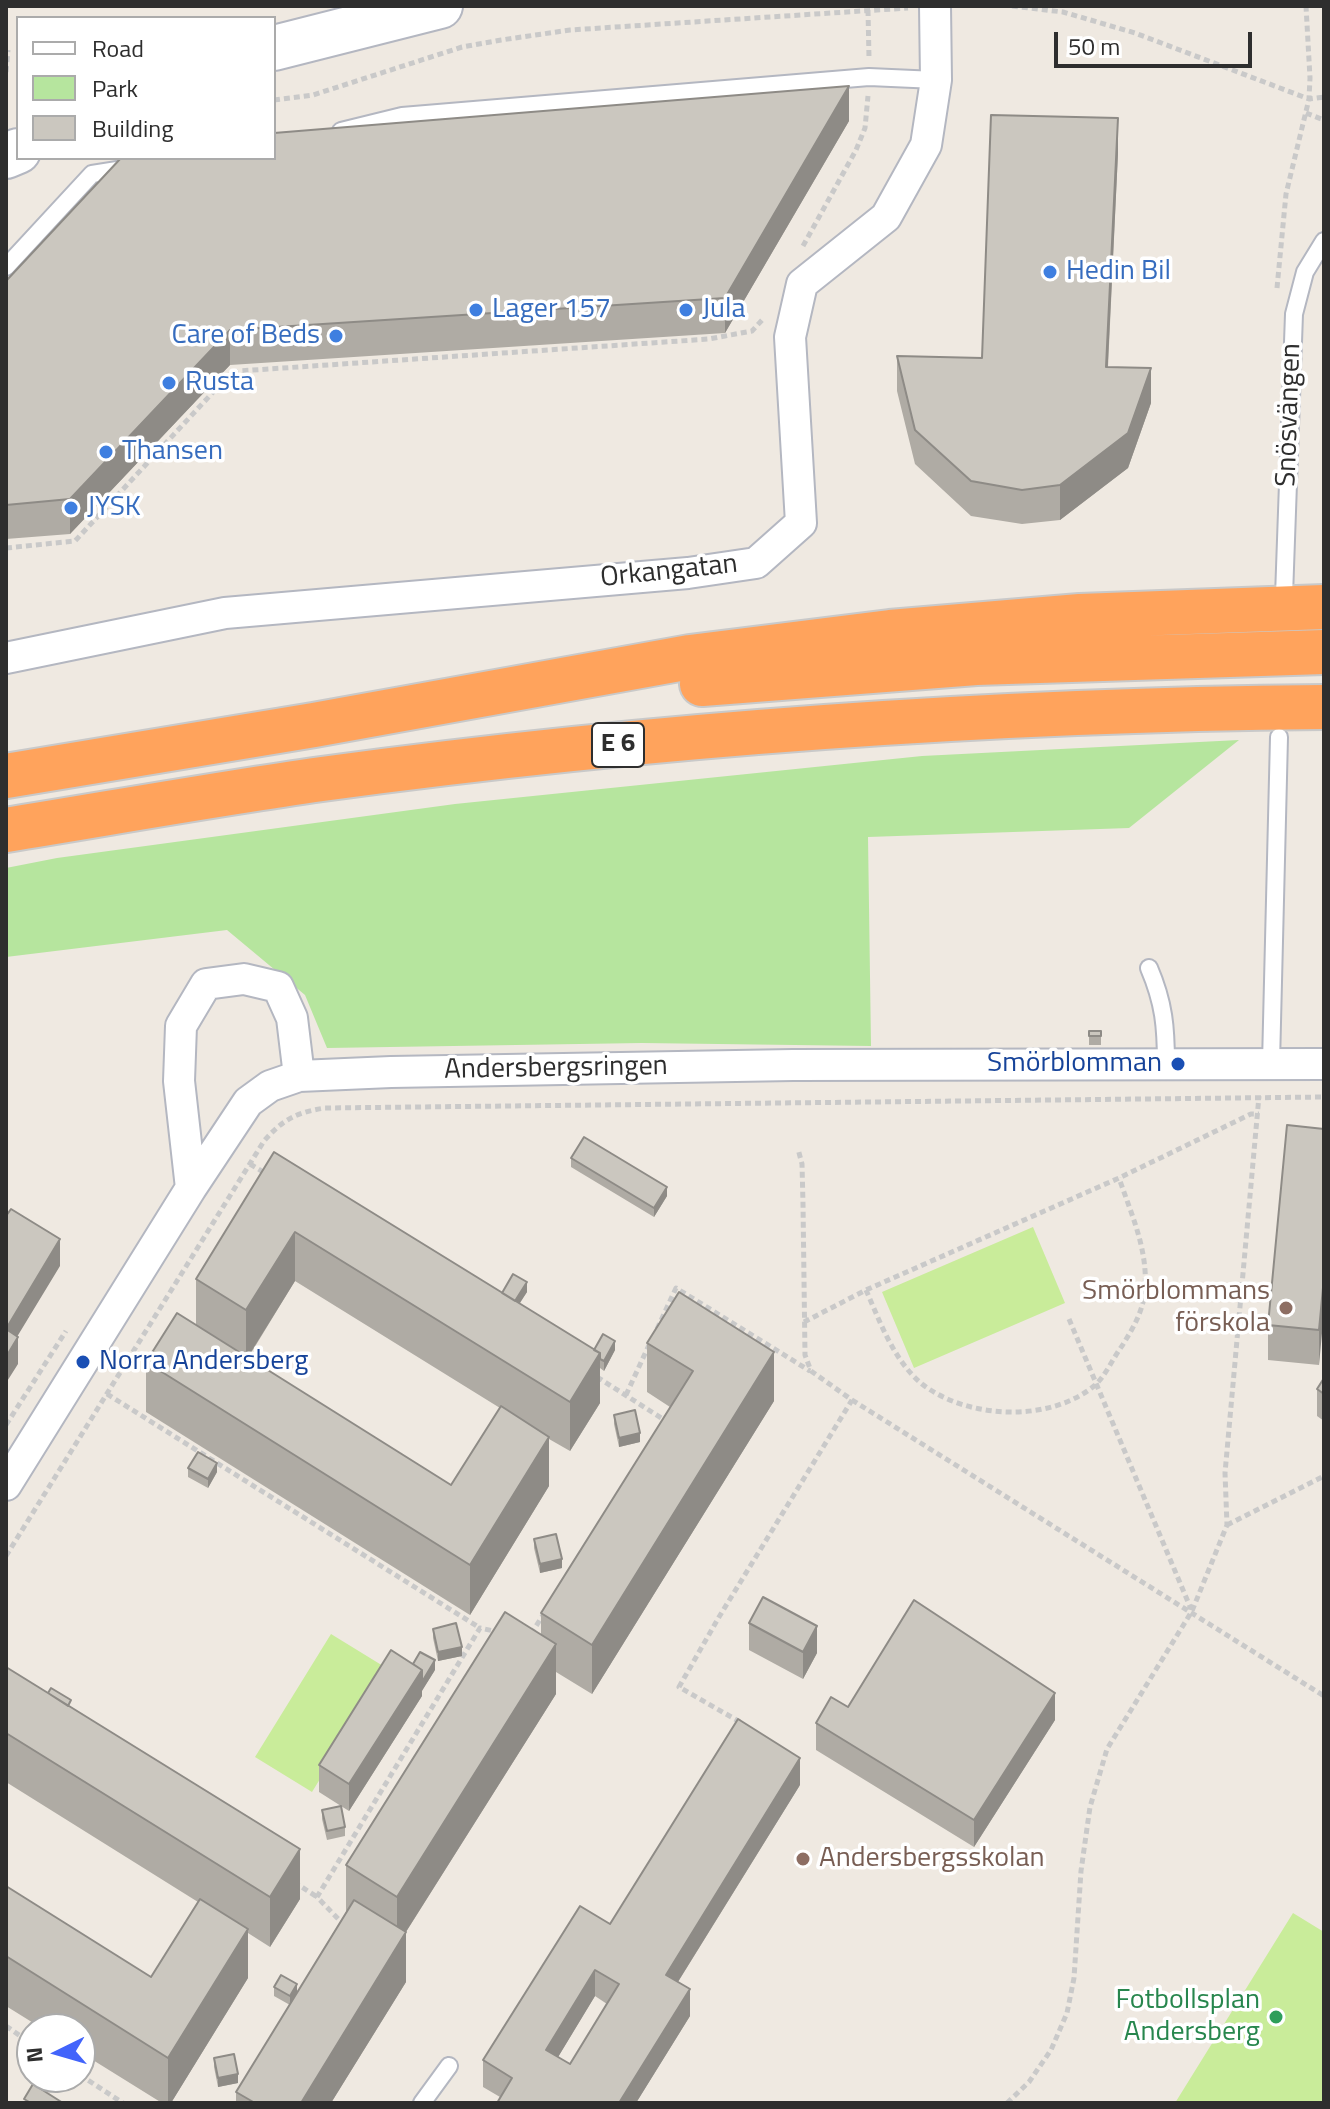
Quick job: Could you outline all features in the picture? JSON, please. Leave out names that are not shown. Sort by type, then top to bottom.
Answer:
[{"type":"highway","points":[[314,725],[690,657],[875,634],[1304,601]]},
{"type":"highway","name":"E 6","points":[[6,776],[314,725],[598,692],[976,663],[1324,652]]},
{"type":"highway","name":"E 6","points":[[6,830],[321,780],[608,746],[940,719],[1324,707]]},
{"type":"street","name":"Orkangatan","points":[[6,658],[225,613],[688,573],[756,563],[801,523],[790,337],[802,284],[886,217],[926,145],[936,80],[935,6]]},
{"type":"street","points":[[276,47],[433,7]]},
{"type":"street","points":[[191,1188],[179,1081],[181,1026],[206,984],[244,979],[278,987],[292,1018],[299,1076]]},
{"type":"street","name":"Andersbergsringen","points":[[6,1485],[248,1102],[270,1086],[299,1076],[778,1066],[1324,1064]]},
{"type":"lane","points":[[322,136],[402,116],[869,77],[936,80]]},
{"type":"lane","points":[[6,267],[92,174],[148,165]]},
{"type":"lane","name":"Snösvängen","points":[[1304,601],[1294,314],[1305,272],[1324,241]]},
{"type":"lane","points":[[1262,1064],[1279,737]]},
{"type":"lane","points":[[1149,968],[1161,995],[1166,1019],[1166,1065]]},
{"type":"lane","points":[[422,2103],[449,2066]]},
{"type":"path","points":[[1012,6],[1063,12],[1135,33],[1309,99],[1306,6]]},
{"type":"path","points":[[276,100],[313,95],[462,47],[570,30],[920,7]]},
{"type":"path","points":[[799,253],[865,128],[869,77],[868,10]]},
{"type":"path","points":[[6,72],[7,50]]},
{"type":"path","points":[[1306,113],[1324,120]]},
{"type":"path","points":[[6,548],[75,541],[229,375],[239,371],[709,339],[752,331],[768,315]]},
{"type":"path","points":[[1009,2102],[1029,2082],[1051,2050],[1067,2013],[1074,1978],[1081,1871],[1090,1807],[1107,1749],[1192,1611],[1227,1525],[1225,1473],[1262,1064]]},
{"type":"path","points":[[6,1556],[250,1164],[277,1125],[298,1114],[325,1108],[1324,1097]]},
{"type":"path","points":[[804,1322],[866,1290],[1119,1178],[1251,1114],[1259,1114]]},
{"type":"path","points":[[798,1149],[802,1164],[805,1355],[811,1371]]},
{"type":"path","points":[[250,1164],[277,1180]]},
{"type":"path","points":[[866,1290],[891,1344],[906,1365],[921,1383],[944,1397],[976,1409],[1029,1413],[1076,1397],[1096,1385],[1138,1321],[1145,1293],[1143,1246],[1119,1178]]},
{"type":"path","points":[[626,1395],[676,1288],[1324,1696]]},
{"type":"path","points":[[1069,1319],[1192,1611]]},
{"type":"path","points":[[586,1370],[666,1421],[658,1434]]},
{"type":"path","points":[[107,1394],[480,1628],[504,1634]]},
{"type":"path","points":[[741,1723],[679,1687],[852,1400]]},
{"type":"path","points":[[1227,1525],[1324,1476]]},
{"type":"path","points":[[527,1640],[544,1614]]},
{"type":"path","points":[[317,1897],[480,1628]]},
{"type":"path","points":[[290,1880],[317,1897],[348,1929]]},
{"type":"path","points":[[96,2085],[123,2103]]},
{"type":"green space","points":[[1239,740],[1129,828],[868,837],[871,1046],[642,1043],[327,1048],[305,995],[227,930],[6,957],[6,868],[57,858],[455,804],[922,756]]},
{"type":"green space","points":[[1033,1227],[1065,1303],[914,1368],[882,1292]]},
{"type":"green space","points":[[331,1634],[388,1669],[312,1792],[255,1757]]},
{"type":"green space","name":"Fotbollsplan Andersberg","points":[[1293,1913],[1324,1932],[1324,2103],[1175,2103]]},
{"type":"building","points":[[849,86],[725,298],[230,330],[70,499],[6,505],[6,281],[119,160],[276,160],[276,133]]},
{"type":"building","name":"Hedin Bil","points":[[991,115],[1118,118],[1106,367],[1151,368],[1128,433],[1060,485],[1022,490],[971,481],[915,430],[897,356],[982,358]]},
{"type":"building","points":[[1089,1031],[1101,1031],[1101,1036],[1089,1036]]},
{"type":"building","points":[[1287,1125],[1324,1129],[1324,1277],[1319,1330],[1268,1325]]},
{"type":"building","points":[[584,1137],[667,1187],[654,1208],[571,1158]]},
{"type":"building","points":[[274,1152],[600,1353],[570,1402],[295,1232],[246,1310],[196,1279]]},
{"type":"building","points":[[11,1209],[60,1239],[6,1329],[6,1216]]},
{"type":"building","points":[[513,1274],[527,1282],[515,1301],[502,1293]]},
{"type":"building","points":[[679,1292],[774,1352],[592,1645],[541,1613],[693,1371],[647,1343]]},
{"type":"building","points":[[177,1313],[451,1485],[501,1406],[549,1437],[470,1565],[146,1362]]},
{"type":"building","points":[[6,1329],[18,1337],[6,1357]]},
{"type":"building","points":[[603,1334],[615,1341],[604,1361],[600,1359],[600,1353],[594,1350]]},
{"type":"building","points":[[1324,1378],[1324,1394],[1317,1389]]},
{"type":"building","points":[[635,1410],[640,1433],[619,1438],[614,1415]]},
{"type":"building","points":[[198,1452],[217,1463],[208,1479],[188,1468]]},
{"type":"building","points":[[556,1534],[562,1559],[540,1564],[534,1539]]},
{"type":"building","points":[[763,1597],[817,1626],[803,1652],[749,1623]]},
{"type":"building","points":[[914,1600],[1055,1693],[974,1820],[816,1723],[831,1697],[848,1707]]},
{"type":"building","points":[[505,1612],[556,1644],[397,1897],[346,1865]]},
{"type":"building","points":[[456,1623],[462,1647],[438,1652],[433,1629]]},
{"type":"building","points":[[391,1650],[422,1670],[349,1784],[319,1765]]},
{"type":"building","points":[[420,1652],[435,1660],[422,1682],[422,1670],[413,1664]]},
{"type":"building","points":[[6,1667],[300,1849],[270,1897],[6,1733]]},
{"type":"building","points":[[51,1688],[71,1700],[68,1706],[48,1693]]},
{"type":"building","points":[[738,1719],[800,1758],[666,1975],[690,1989],[619,2103],[497,2103],[512,2078],[483,2060],[580,1906],[610,1924]],"holes":[[[595,1970],[619,1984],[570,2064],[546,2050]]]},
{"type":"building","points":[[341,1806],[345,1827],[327,1831],[322,1810]]},
{"type":"building","points":[[6,1886],[151,1977],[200,1899],[248,1929],[168,2058],[6,1956]]},
{"type":"building","points":[[354,1900],[406,1932],[301,2103],[255,2103],[236,2092]]},
{"type":"building","points":[[281,1975],[297,1984],[290,1996],[274,1987]]},
{"type":"building","points":[[234,2054],[238,2074],[218,2078],[214,2058]]},
{"type":"building","points":[[28,2093],[47,2093],[63,2103],[31,2103],[24,2099]]},
{"type":"place","name":"Hedin Bil","points":[[1050,272]]},
{"type":"place","name":"Lager 157","points":[[476,310]]},
{"type":"place","name":"Jula","points":[[686,310]]},
{"type":"place","name":"Care of Beds","points":[[336,336]]},
{"type":"place","name":"Rusta","points":[[169,383]]},
{"type":"place","name":"Thansen","points":[[106,452]]},
{"type":"place","name":"JYSK","points":[[71,508]]},
{"type":"place","name":"Smörblomman","points":[[1178,1064]]},
{"type":"place","name":"Smörblommans förskola","points":[[1286,1308]]},
{"type":"place","name":"Norra Andersberg","points":[[83,1362]]},
{"type":"place","name":"Andersbergsskolan","points":[[803,1859]]},
{"type":"place","name":"Fotbollsplan Andersberg","points":[[1276,2017]]}]
